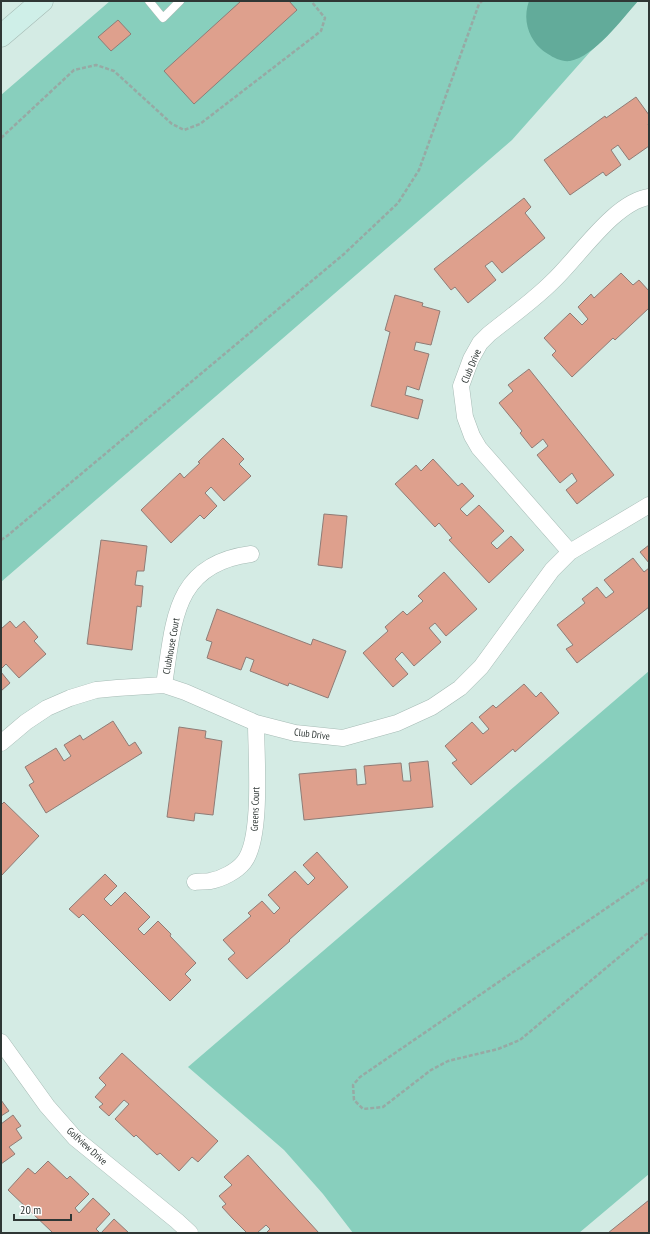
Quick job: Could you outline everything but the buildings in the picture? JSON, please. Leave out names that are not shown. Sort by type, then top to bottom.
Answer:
[{"type":"street","points":[[1,36],[42,1]]},
{"type":"street","name":"Club Drive","points":[[570,552],[479,448],[472,436],[465,417],[462,386],[471,359],[480,344],[489,334],[552,282],[611,218],[632,203],[649,197]]},
{"type":"street","name":"Club Drive","points":[[1,743],[31,718],[47,708],[70,698],[96,690],[117,688],[164,686],[185,692],[256,723],[295,733],[343,738],[398,723],[432,707],[460,688],[481,667],[552,570],[570,552],[649,504]]},
{"type":"street","name":"Clubhouse Court","points":[[164,686],[174,619],[194,579],[203,571],[219,562],[237,556],[251,554]]},
{"type":"street","name":"Greens Court","points":[[195,882],[211,881],[229,874],[244,861],[253,842],[257,814],[256,723]]},
{"type":"street","name":"Golfview Drive","points":[[1,1042],[47,1106],[75,1138],[190,1233]]},
{"type":"lane","points":[[149,1],[163,18],[180,1]]},
{"type":"path","points":[[1,138],[74,70],[96,65],[114,71],[172,124],[184,130],[200,124],[321,31],[325,18],[311,1]]},
{"type":"path","points":[[1,540],[344,254],[398,203],[419,170],[479,4],[482,1]]},
{"type":"path","points":[[649,879],[360,1077],[353,1085],[354,1100],[363,1109],[383,1107],[431,1070],[448,1061],[498,1049],[520,1040],[649,932]]},
{"type":"shaded area","points":[[110,1],[638,1],[606,37],[590,52],[512,140],[1,582],[1,95]]},
{"type":"shaded area","points":[[529,1],[638,1],[598,45],[579,58],[564,61],[544,51],[534,41],[529,32],[526,17]]},
{"type":"shaded area","points":[[649,671],[649,1174],[579,1233],[353,1233],[323,1194],[284,1150],[188,1067]]}]
